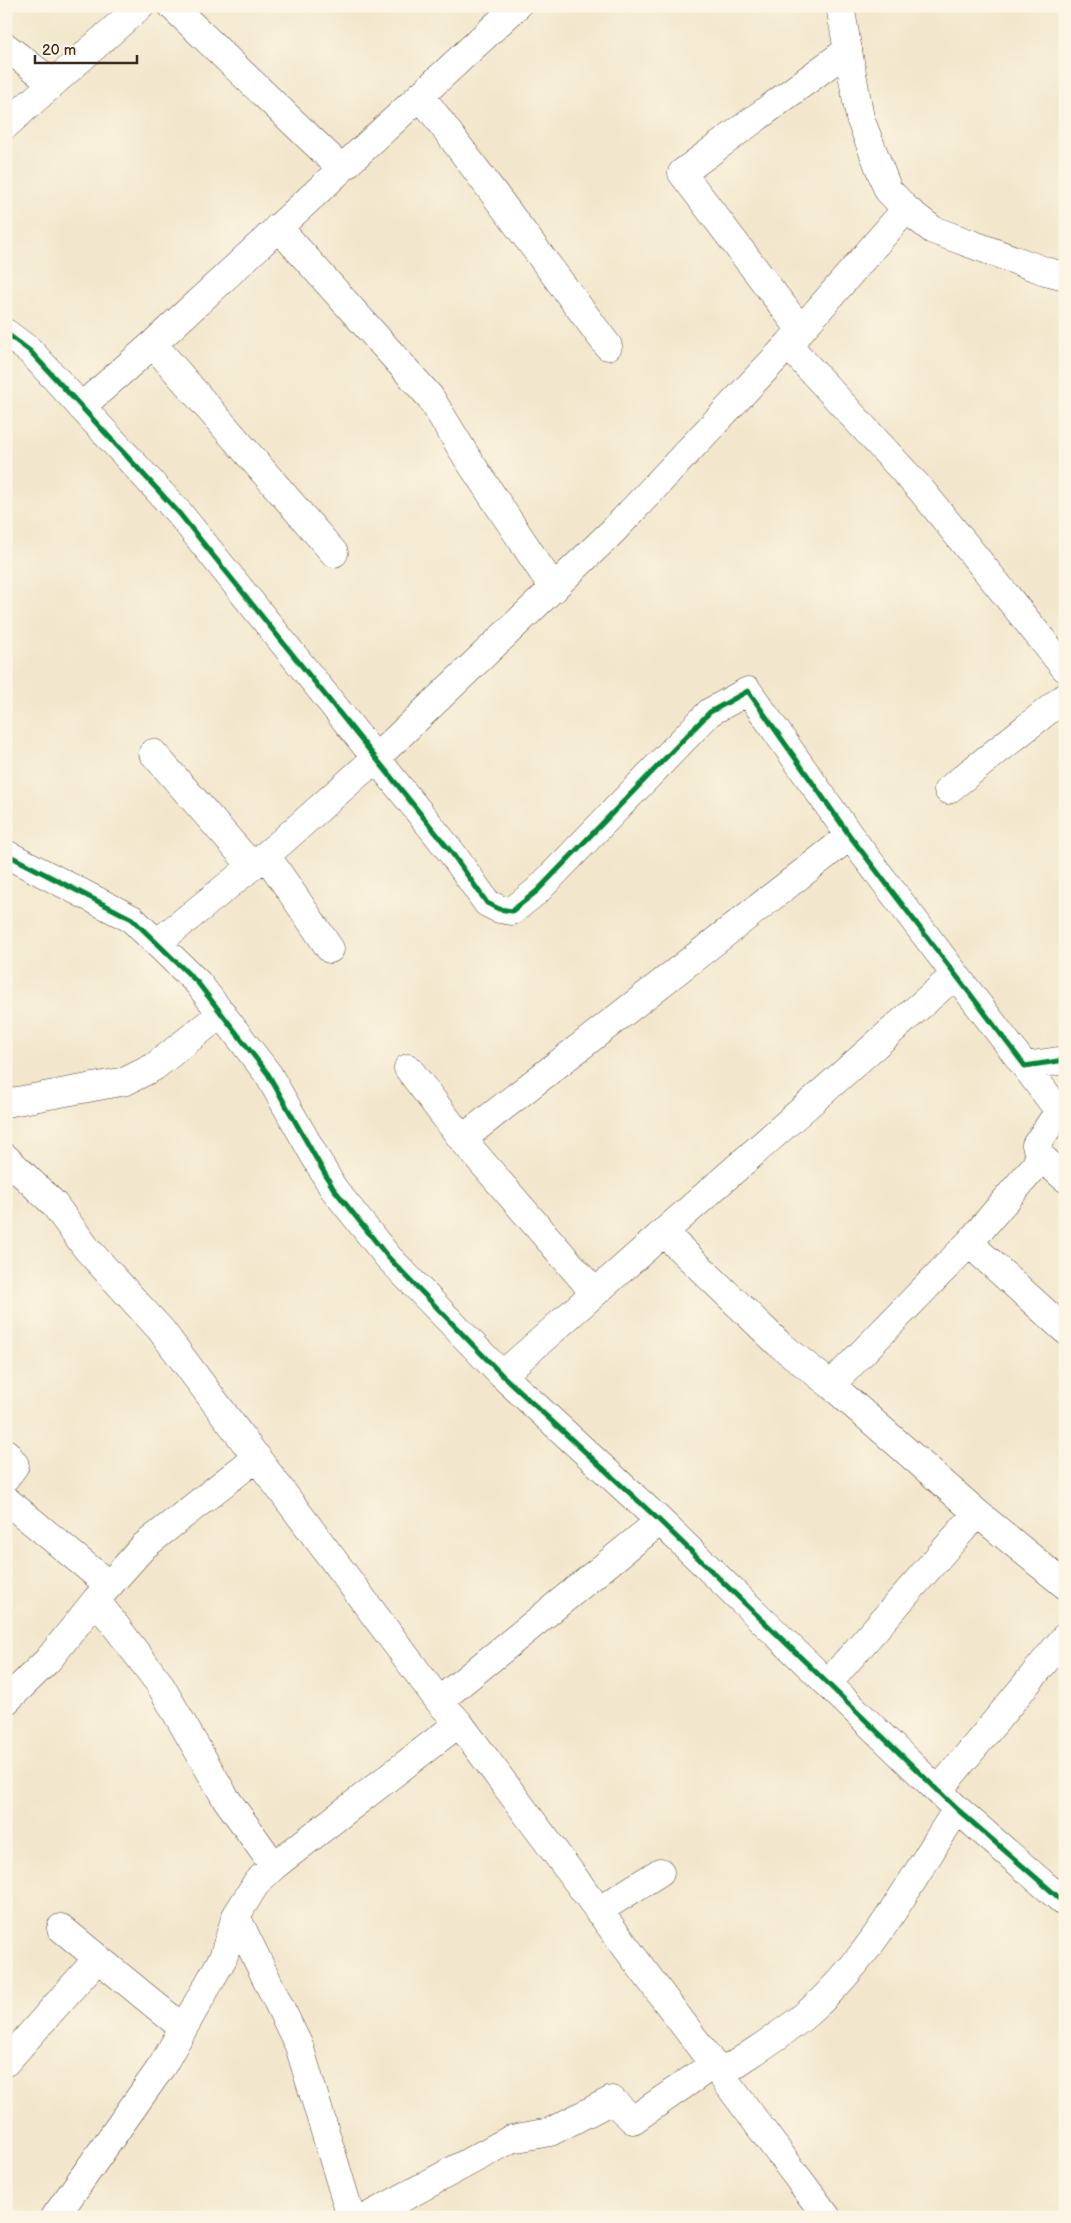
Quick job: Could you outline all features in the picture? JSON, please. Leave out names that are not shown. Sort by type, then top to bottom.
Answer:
[{"type":"street","points":[[6,125],[140,6]]},
{"type":"street","points":[[172,6],[341,168]]},
{"type":"street","points":[[81,407],[153,344],[517,6]]},
{"type":"street","points":[[840,6],[860,118],[888,190],[906,209],[933,230],[1045,272],[1065,276]]},
{"type":"street","points":[[6,47],[53,83]]},
{"type":"street","points":[[848,50],[682,173],[794,337],[1065,668]]},
{"type":"street","points":[[421,96],[608,346]]},
{"type":"street","points":[[158,943],[259,861],[376,758],[554,589],[612,531],[794,337],[906,209]]},
{"type":"street","points":[[278,226],[430,397],[466,456],[554,589]]},
{"type":"street","points":[[6,333],[30,351],[179,514],[452,853],[487,903],[499,909],[512,911],[537,891],[710,712],[748,692],[850,836],[1056,1106],[1055,1117],[1036,1145],[1040,1156],[1065,1178]]},
{"type":"street","points":[[153,344],[334,554]]},
{"type":"street","points":[[948,790],[1065,697]]},
{"type":"street","points":[[153,753],[259,861],[330,949]]},
{"type":"street","points":[[462,1139],[850,836]]},
{"type":"street","points":[[6,854],[132,919],[158,943],[198,983],[268,1074],[333,1188],[388,1257],[502,1375],[660,1521],[947,1800],[1065,1902]]},
{"type":"street","points":[[502,1375],[955,975]]},
{"type":"street","points":[[6,1103],[126,1081],[154,1067],[222,1013]]},
{"type":"street","points":[[1025,1066],[1065,1060]]},
{"type":"street","points":[[408,1068],[462,1139],[595,1293]]},
{"type":"street","points":[[831,1385],[969,1242],[1035,1166],[1040,1156]]},
{"type":"street","points":[[6,1158],[54,1204],[87,1250],[161,1330],[439,1701],[459,1723],[827,2217]]},
{"type":"street","points":[[663,1232],[778,1343],[831,1385],[977,1513],[1065,1585]]},
{"type":"street","points":[[969,1242],[1065,1330]]},
{"type":"street","points":[[6,1453],[15,1465],[6,1477]]},
{"type":"street","points":[[6,1702],[48,1660],[102,1593],[144,1546],[257,1457]]},
{"type":"street","points":[[6,1500],[102,1593],[159,1683],[225,1797],[274,1866]]},
{"type":"street","points":[[828,1683],[977,1513]]},
{"type":"street","points":[[439,1701],[660,1521]]},
{"type":"street","points":[[367,2217],[511,2139],[550,2132],[612,2100],[632,2120],[802,2017],[828,1992],[875,1938],[947,1800],[1065,1637]]},
{"type":"street","points":[[55,2217],[162,2066],[223,1958],[236,1916],[257,1882],[274,1866],[459,1723]]},
{"type":"street","points":[[598,1911],[660,1872]]},
{"type":"street","points":[[236,1916],[299,2046],[351,2217]]},
{"type":"street","points":[[61,1928],[183,2028]]},
{"type":"street","points":[[6,2062],[98,1958]]},
{"type":"cycle path","points":[[6,333],[30,351],[179,513],[452,853],[487,903],[499,909],[512,911],[537,891],[710,712],[748,691],[850,836],[1025,1066],[1065,1060]]},
{"type":"cycle path","points":[[6,854],[132,919],[198,983],[268,1074],[333,1188],[388,1257],[502,1375],[660,1521],[957,1809],[1065,1903]]}]
